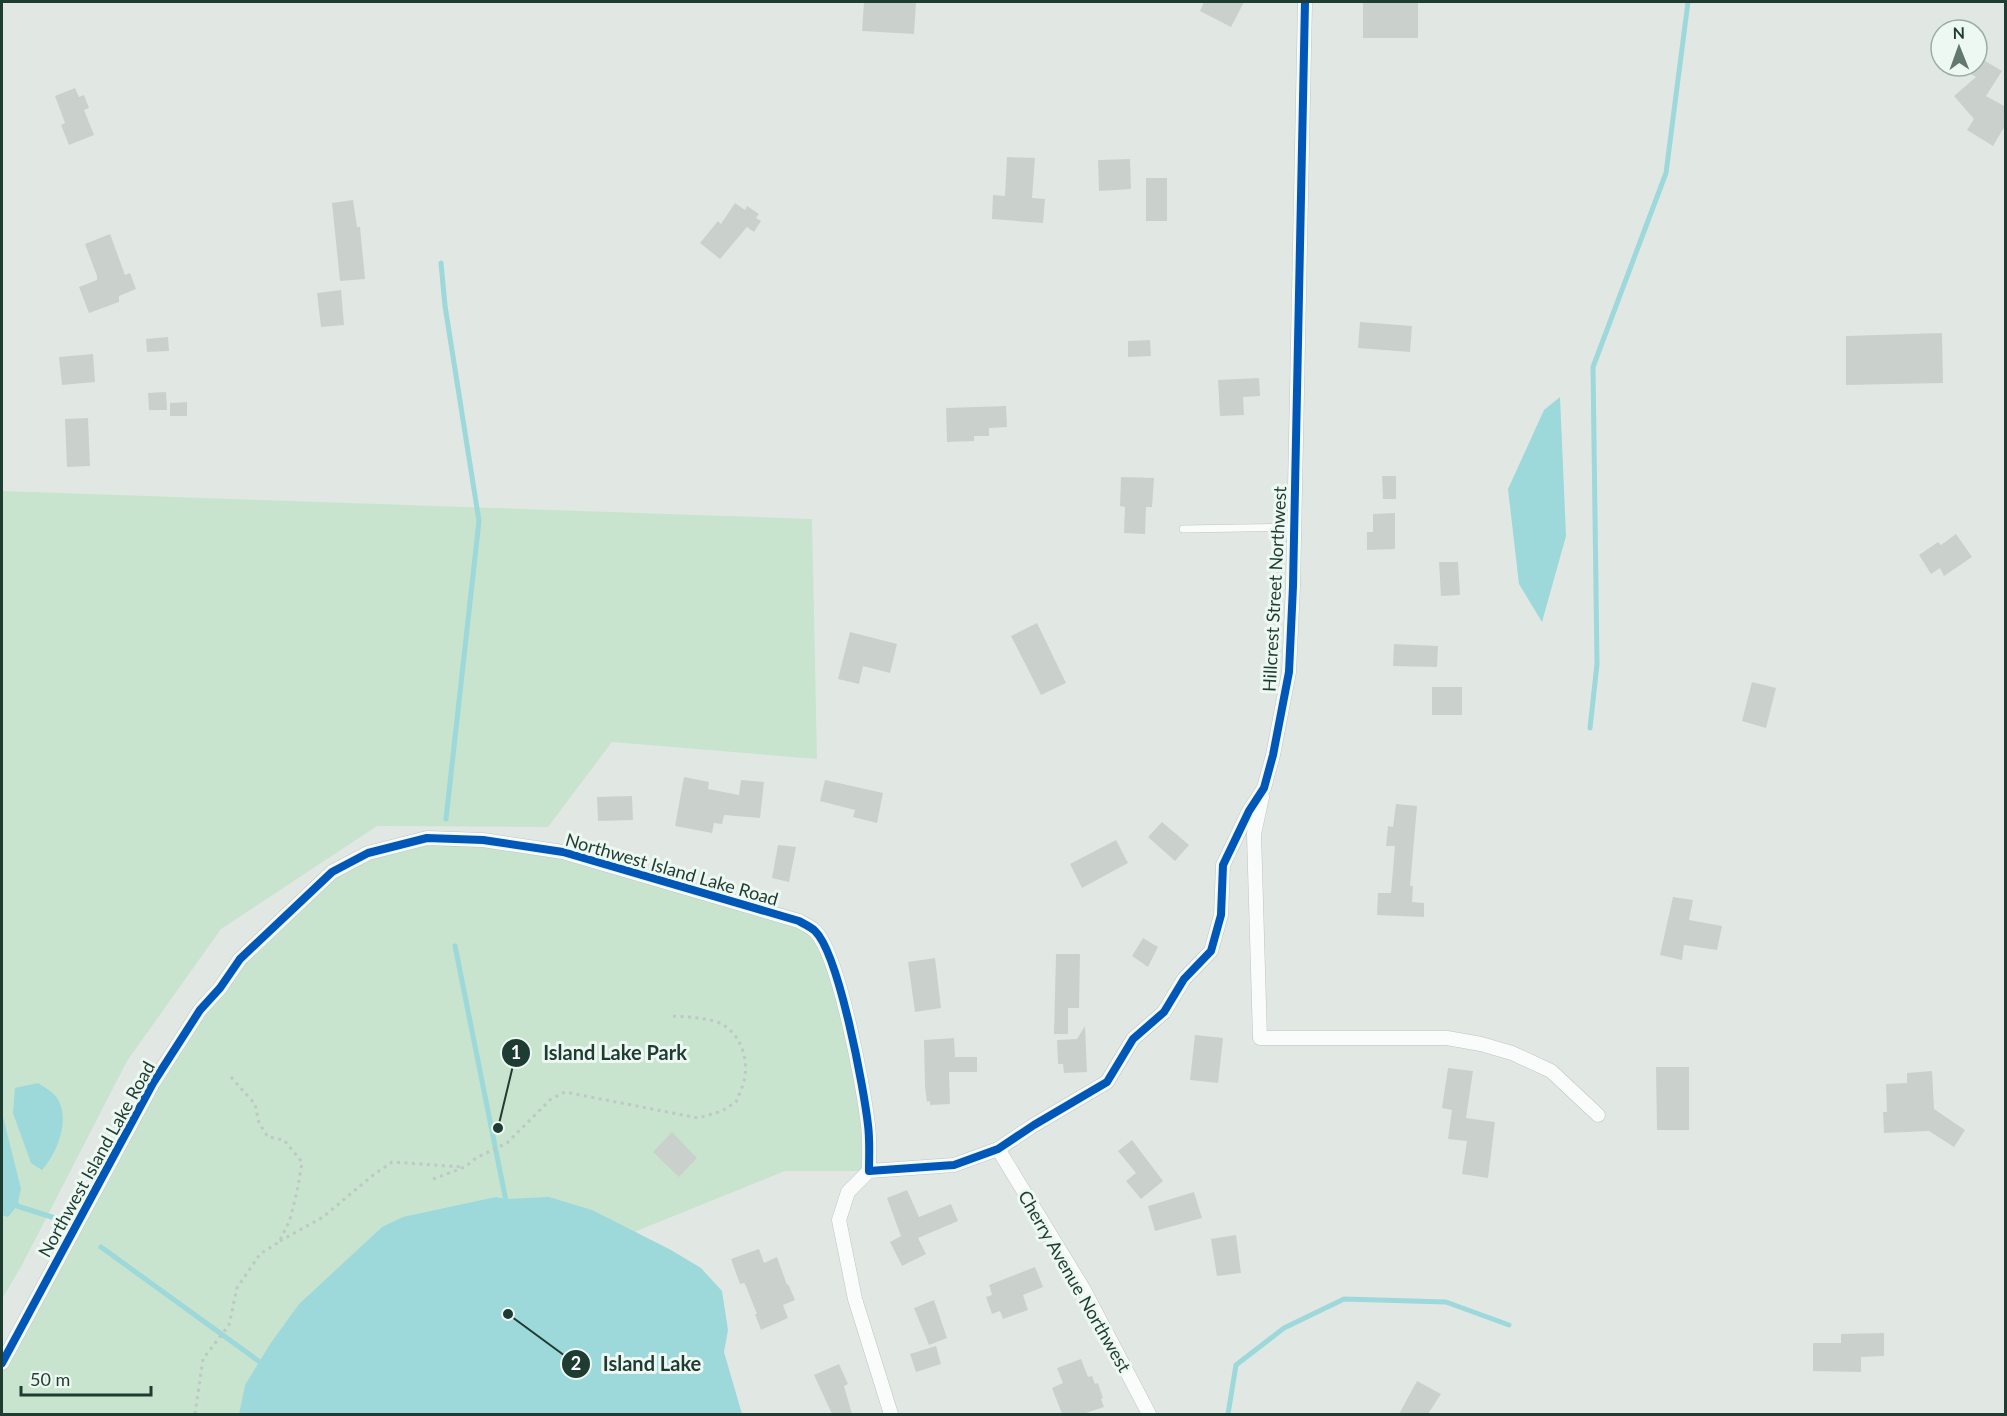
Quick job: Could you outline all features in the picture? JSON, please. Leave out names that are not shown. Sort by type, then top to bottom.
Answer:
[{"type":"street","name":"Hillcrest Street Northwest","points":[[869,1171],[954,1165],[998,1149],[1107,1082],[1133,1039],[1164,1012],[1184,980],[1211,951],[1221,915],[1223,865],[1249,810],[1264,788],[1274,756],[1289,672],[1305,2]]},
{"type":"street","points":[[1264,788],[1254,834],[1260,1038],[1447,1038],[1481,1044],[1512,1053],[1551,1071],[1598,1115]]},
{"type":"street","name":"Northwest Island Lake Road","points":[[2,1363],[153,1083],[200,1010],[220,988],[240,959],[332,872],[368,853],[427,838],[483,840],[563,852],[799,921],[815,931],[829,955],[839,984],[861,1079],[868,1126],[869,1171]]},
{"type":"street","name":"Cherry Avenue Northwest","points":[[998,1149],[1084,1290],[1149,1414]]},
{"type":"street","points":[[869,1171],[848,1192],[839,1220],[855,1299],[891,1414]]},
{"type":"lane","points":[[1183,529],[1294,527]]},
{"type":"path","points":[[434,1179],[465,1167],[476,1158],[507,1143],[552,1099],[565,1092],[698,1118],[722,1111],[736,1102],[745,1075],[744,1051],[734,1032],[719,1023],[698,1018],[670,1016]]},
{"type":"path","points":[[230,1076],[255,1104],[259,1123],[268,1137],[284,1140],[302,1162],[290,1220],[279,1242]]},
{"type":"path","points":[[195,1414],[203,1359],[229,1325],[237,1288],[260,1254],[323,1218],[392,1162],[465,1167]]},
{"type":"green space","points":[[2,491],[812,519],[817,759],[612,742],[548,827],[377,826],[221,929],[127,1061],[22,1265],[2,1299]]},
{"type":"green space","points":[[427,838],[563,852],[815,931],[839,984],[869,1171],[785,1171],[634,1232],[592,1210],[496,1197],[382,1227],[299,1304],[270,1344],[245,1385],[239,1414],[2,1414],[2,1363],[200,1010],[332,872]]},
{"type":"water","points":[[1560,397],[1566,536],[1542,622],[1519,584],[1508,489],[1544,410]]},
{"type":"water","points":[[38,1083],[57,1098],[63,1116],[57,1145],[42,1170],[31,1163],[13,1113],[15,1088]]},
{"type":"water","points":[[2,1113],[21,1189],[17,1206],[8,1217],[2,1215]]},
{"type":"water","points":[[496,1197],[507,1199],[549,1197],[592,1210],[701,1268],[722,1291],[728,1330],[724,1352],[742,1414],[239,1414],[245,1385],[270,1344],[299,1304],[382,1227],[403,1217]]},
{"type":"building","points":[[864,2],[916,2],[914,34],[862,31]]},
{"type":"building","points":[[1204,2],[1244,2],[1231,27],[1200,11]]},
{"type":"building","points":[[1363,2],[1418,2],[1418,38],[1363,38]]},
{"type":"building","points":[[1989,63],[2002,71],[1986,96],[2006,107],[2006,124],[1993,146],[1967,130],[1974,119],[1954,96],[1975,78],[1989,78]]},
{"type":"building","points":[[75,88],[79,97],[84,95],[89,108],[84,110],[94,135],[69,145],[61,125],[65,123],[55,96]]},
{"type":"building","points":[[1007,157],[1035,158],[1032,198],[1045,199],[1043,223],[992,219],[993,195],[1005,196]]},
{"type":"building","points":[[1130,159],[1131,189],[1099,191],[1098,160]]},
{"type":"building","points":[[1146,178],[1167,178],[1167,221],[1146,221]]},
{"type":"building","points":[[353,200],[357,227],[360,227],[365,279],[340,281],[332,203]]},
{"type":"building","points":[[735,203],[745,210],[747,206],[759,214],[756,218],[761,221],[754,232],[747,227],[720,259],[700,243],[718,221],[721,224]]},
{"type":"building","points":[[110,234],[125,275],[130,273],[136,289],[119,296],[119,302],[89,313],[79,287],[97,280],[97,276],[85,244]]},
{"type":"building","points":[[341,290],[344,325],[321,327],[317,293]]},
{"type":"building","points":[[1360,322],[1412,326],[1410,352],[1358,348]]},
{"type":"building","points":[[1942,333],[1943,383],[1846,385],[1846,336]]},
{"type":"building","points":[[168,337],[169,351],[147,352],[146,339]]},
{"type":"building","points":[[1150,340],[1151,356],[1128,357],[1128,341]]},
{"type":"building","points":[[93,354],[95,382],[62,385],[59,357]]},
{"type":"building","points":[[1259,378],[1260,396],[1243,397],[1244,415],[1220,416],[1218,380]]},
{"type":"building","points":[[166,392],[167,410],[149,410],[148,393]]},
{"type":"building","points":[[187,402],[187,416],[170,416],[170,403]]},
{"type":"building","points":[[1006,406],[1007,427],[989,428],[989,436],[974,436],[974,441],[947,442],[946,408]]},
{"type":"building","points":[[88,418],[90,466],[67,467],[65,419]]},
{"type":"building","points":[[1382,476],[1396,476],[1396,499],[1383,499]]},
{"type":"building","points":[[1121,477],[1154,478],[1152,507],[1146,507],[1145,534],[1124,533],[1125,507],[1120,506]]},
{"type":"building","points":[[1395,513],[1395,549],[1367,550],[1367,532],[1373,532],[1373,514]]},
{"type":"building","points":[[1956,534],[1972,557],[1944,576],[1940,568],[1931,574],[1919,555],[1938,542],[1941,545]]},
{"type":"building","points":[[1439,562],[1458,562],[1460,595],[1441,596]]},
{"type":"building","points":[[1037,623],[1066,683],[1041,695],[1011,636]]},
{"type":"building","points":[[850,632],[897,644],[890,673],[863,666],[859,684],[838,679]]},
{"type":"building","points":[[1394,644],[1438,646],[1437,667],[1393,666]]},
{"type":"building","points":[[1752,682],[1776,688],[1766,728],[1742,721]]},
{"type":"building","points":[[1432,687],[1462,687],[1462,715],[1432,715]]},
{"type":"building","points":[[684,777],[709,782],[708,789],[739,795],[741,780],[764,782],[760,818],[724,815],[722,824],[714,823],[712,833],[675,826]]},
{"type":"building","points":[[825,780],[883,793],[877,823],[853,817],[855,810],[820,801]]},
{"type":"building","points":[[632,796],[633,820],[598,821],[597,797]]},
{"type":"building","points":[[1396,804],[1417,806],[1410,886],[1413,886],[1412,902],[1424,903],[1424,917],[1377,915],[1378,893],[1391,893],[1395,846],[1386,846],[1388,826],[1393,827]]},
{"type":"building","points":[[1162,822],[1189,845],[1175,861],[1148,837]]},
{"type":"building","points":[[1116,840],[1128,863],[1082,888],[1070,864]]},
{"type":"building","points":[[778,845],[796,847],[789,882],[772,878]]},
{"type":"building","points":[[1673,897],[1693,900],[1689,920],[1722,926],[1717,950],[1684,945],[1682,960],[1660,955]]},
{"type":"building","points":[[1143,938],[1158,947],[1148,967],[1132,956]]},
{"type":"building","points":[[1056,954],[1080,954],[1079,1008],[1068,1008],[1068,1034],[1054,1034]]},
{"type":"building","points":[[935,958],[941,1008],[915,1012],[908,962]]},
{"type":"building","points":[[1085,1026],[1087,1072],[1064,1073],[1063,1064],[1058,1064],[1057,1040],[1077,1039]]},
{"type":"building","points":[[1195,1035],[1223,1038],[1218,1083],[1190,1080]]},
{"type":"building","points":[[954,1038],[955,1057],[977,1057],[977,1072],[949,1072],[950,1104],[930,1105],[930,1101],[927,1102],[925,1086],[924,1040]]},
{"type":"building","points":[[1656,1067],[1689,1067],[1689,1130],[1657,1130]]},
{"type":"building","points":[[1448,1068],[1473,1071],[1466,1118],[1495,1122],[1488,1178],[1462,1174],[1467,1141],[1448,1139],[1452,1110],[1442,1108]]},
{"type":"building","points":[[1932,1071],[1934,1109],[1965,1130],[1954,1147],[1929,1131],[1884,1133],[1883,1112],[1887,1112],[1886,1084],[1907,1083],[1907,1073]]},
{"type":"building","points":[[672,1132],[697,1158],[679,1177],[653,1152]]},
{"type":"building","points":[[1132,1140],[1163,1181],[1141,1199],[1126,1181],[1136,1173],[1118,1151]]},
{"type":"building","points":[[907,1190],[919,1217],[951,1204],[958,1221],[918,1238],[926,1254],[902,1266],[890,1242],[901,1236],[887,1198]]},
{"type":"building","points":[[1194,1192],[1202,1218],[1155,1231],[1148,1206]]},
{"type":"building","points":[[1236,1235],[1241,1273],[1217,1276],[1211,1239]]},
{"type":"building","points":[[759,1249],[764,1263],[777,1257],[795,1300],[783,1305],[788,1318],[761,1330],[745,1284],[740,1284],[731,1259]]},
{"type":"building","points":[[1035,1267],[1043,1287],[1023,1295],[1028,1310],[1003,1319],[1000,1311],[992,1314],[986,1297],[992,1295],[989,1285]]},
{"type":"building","points":[[934,1300],[947,1338],[929,1345],[914,1308]]},
{"type":"building","points":[[1884,1333],[1884,1356],[1861,1357],[1861,1372],[1813,1371],[1813,1343],[1841,1343],[1841,1334]]},
{"type":"building","points":[[936,1346],[941,1364],[916,1372],[910,1354]]},
{"type":"building","points":[[1081,1359],[1088,1377],[1092,1376],[1095,1384],[1098,1383],[1104,1407],[1083,1414],[1062,1414],[1052,1388],[1063,1383],[1057,1368]]},
{"type":"building","points":[[839,1364],[848,1384],[844,1386],[852,1414],[832,1414],[814,1375]]},
{"type":"building","points":[[1417,1381],[1441,1394],[1428,1414],[1399,1414]]},
{"type":"waterway","points":[[1590,728],[1597,664],[1593,367],[1666,173],[1688,2]]},
{"type":"waterway","points":[[441,263],[445,306],[479,521],[446,819]]},
{"type":"waterway","points":[[455,946],[507,1206]]},
{"type":"waterway","points":[[15,1200],[17,1206],[55,1218]]},
{"type":"waterway","points":[[101,1247],[264,1365]]},
{"type":"waterway","points":[[1228,1414],[1236,1365],[1284,1328],[1344,1299],[1446,1302],[1509,1325]]},
{"type":"cycle path","points":[[2,1363],[153,1083],[200,1010],[220,988],[240,959],[332,872],[368,853],[427,838],[483,840],[563,852],[799,921],[809,927],[815,931],[824,944],[833,966],[849,1023],[868,1125],[869,1171],[954,1165],[998,1149],[1107,1082],[1133,1039],[1164,1012],[1184,979],[1211,951],[1221,915],[1223,865],[1249,811],[1264,788],[1273,755],[1289,672],[1293,586],[1305,2]]},
{"type":"place","name":"Island Lake Park","points":[[498,1128]]},
{"type":"place","name":"Island Lake","points":[[508,1314]]}]
